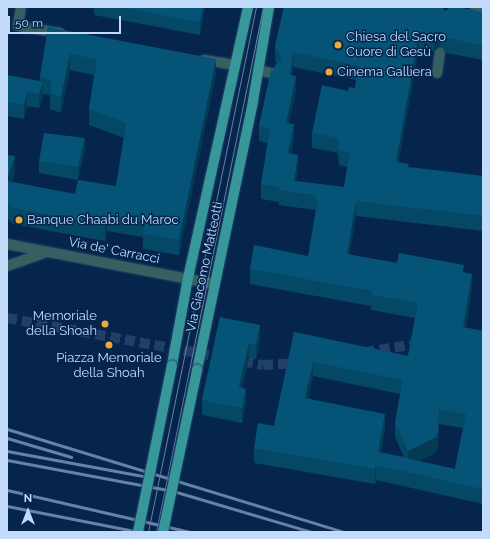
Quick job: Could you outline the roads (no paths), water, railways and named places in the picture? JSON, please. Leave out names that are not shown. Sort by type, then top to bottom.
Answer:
[{"type":"main road","name":"Via Giacomo Matteotti","points":[[138,532],[188,278],[248,7]]},
{"type":"main road","name":"Via Giacomo Matteotti","points":[[163,532],[215,284],[258,70],[269,7]]},
{"type":"street","points":[[21,7],[18,26],[68,35]]},
{"type":"street","points":[[475,7],[483,9]]},
{"type":"street","points":[[437,74],[440,52]]},
{"type":"street","points":[[192,58],[235,65]]},
{"type":"street","points":[[258,70],[276,74]]},
{"type":"street","name":"Via de' Carracci","points":[[7,244],[215,284]]},
{"type":"street","points":[[7,266],[47,251]]},
{"type":"tunnel","points":[[7,318],[263,365],[300,363]]},
{"type":"tunnel","points":[[365,352],[423,343]]},
{"type":"tram line","points":[[148,532],[256,7]]},
{"type":"tram line","points":[[156,532],[263,7]]},
{"type":"railway","points":[[7,429],[343,532]]},
{"type":"railway","points":[[7,438],[71,457]]},
{"type":"railway","points":[[7,451],[143,476]]},
{"type":"railway","points":[[7,460],[173,491],[311,532]]},
{"type":"railway","points":[[7,490],[191,532]]},
{"type":"railway","points":[[7,506],[139,532]]},
{"type":"place","name":"Chiesa del Sacro Cuore di Gesù","points":[[338,45]]},
{"type":"place","name":"Cinema Galliera","points":[[329,72]]},
{"type":"place","name":"Banque Chaabi du Maroc","points":[[19,220]]},
{"type":"place","name":"Memoriale della Shoah","points":[[105,324]]},
{"type":"place","name":"Piazza Memoriale della Shoah","points":[[109,345]]}]
